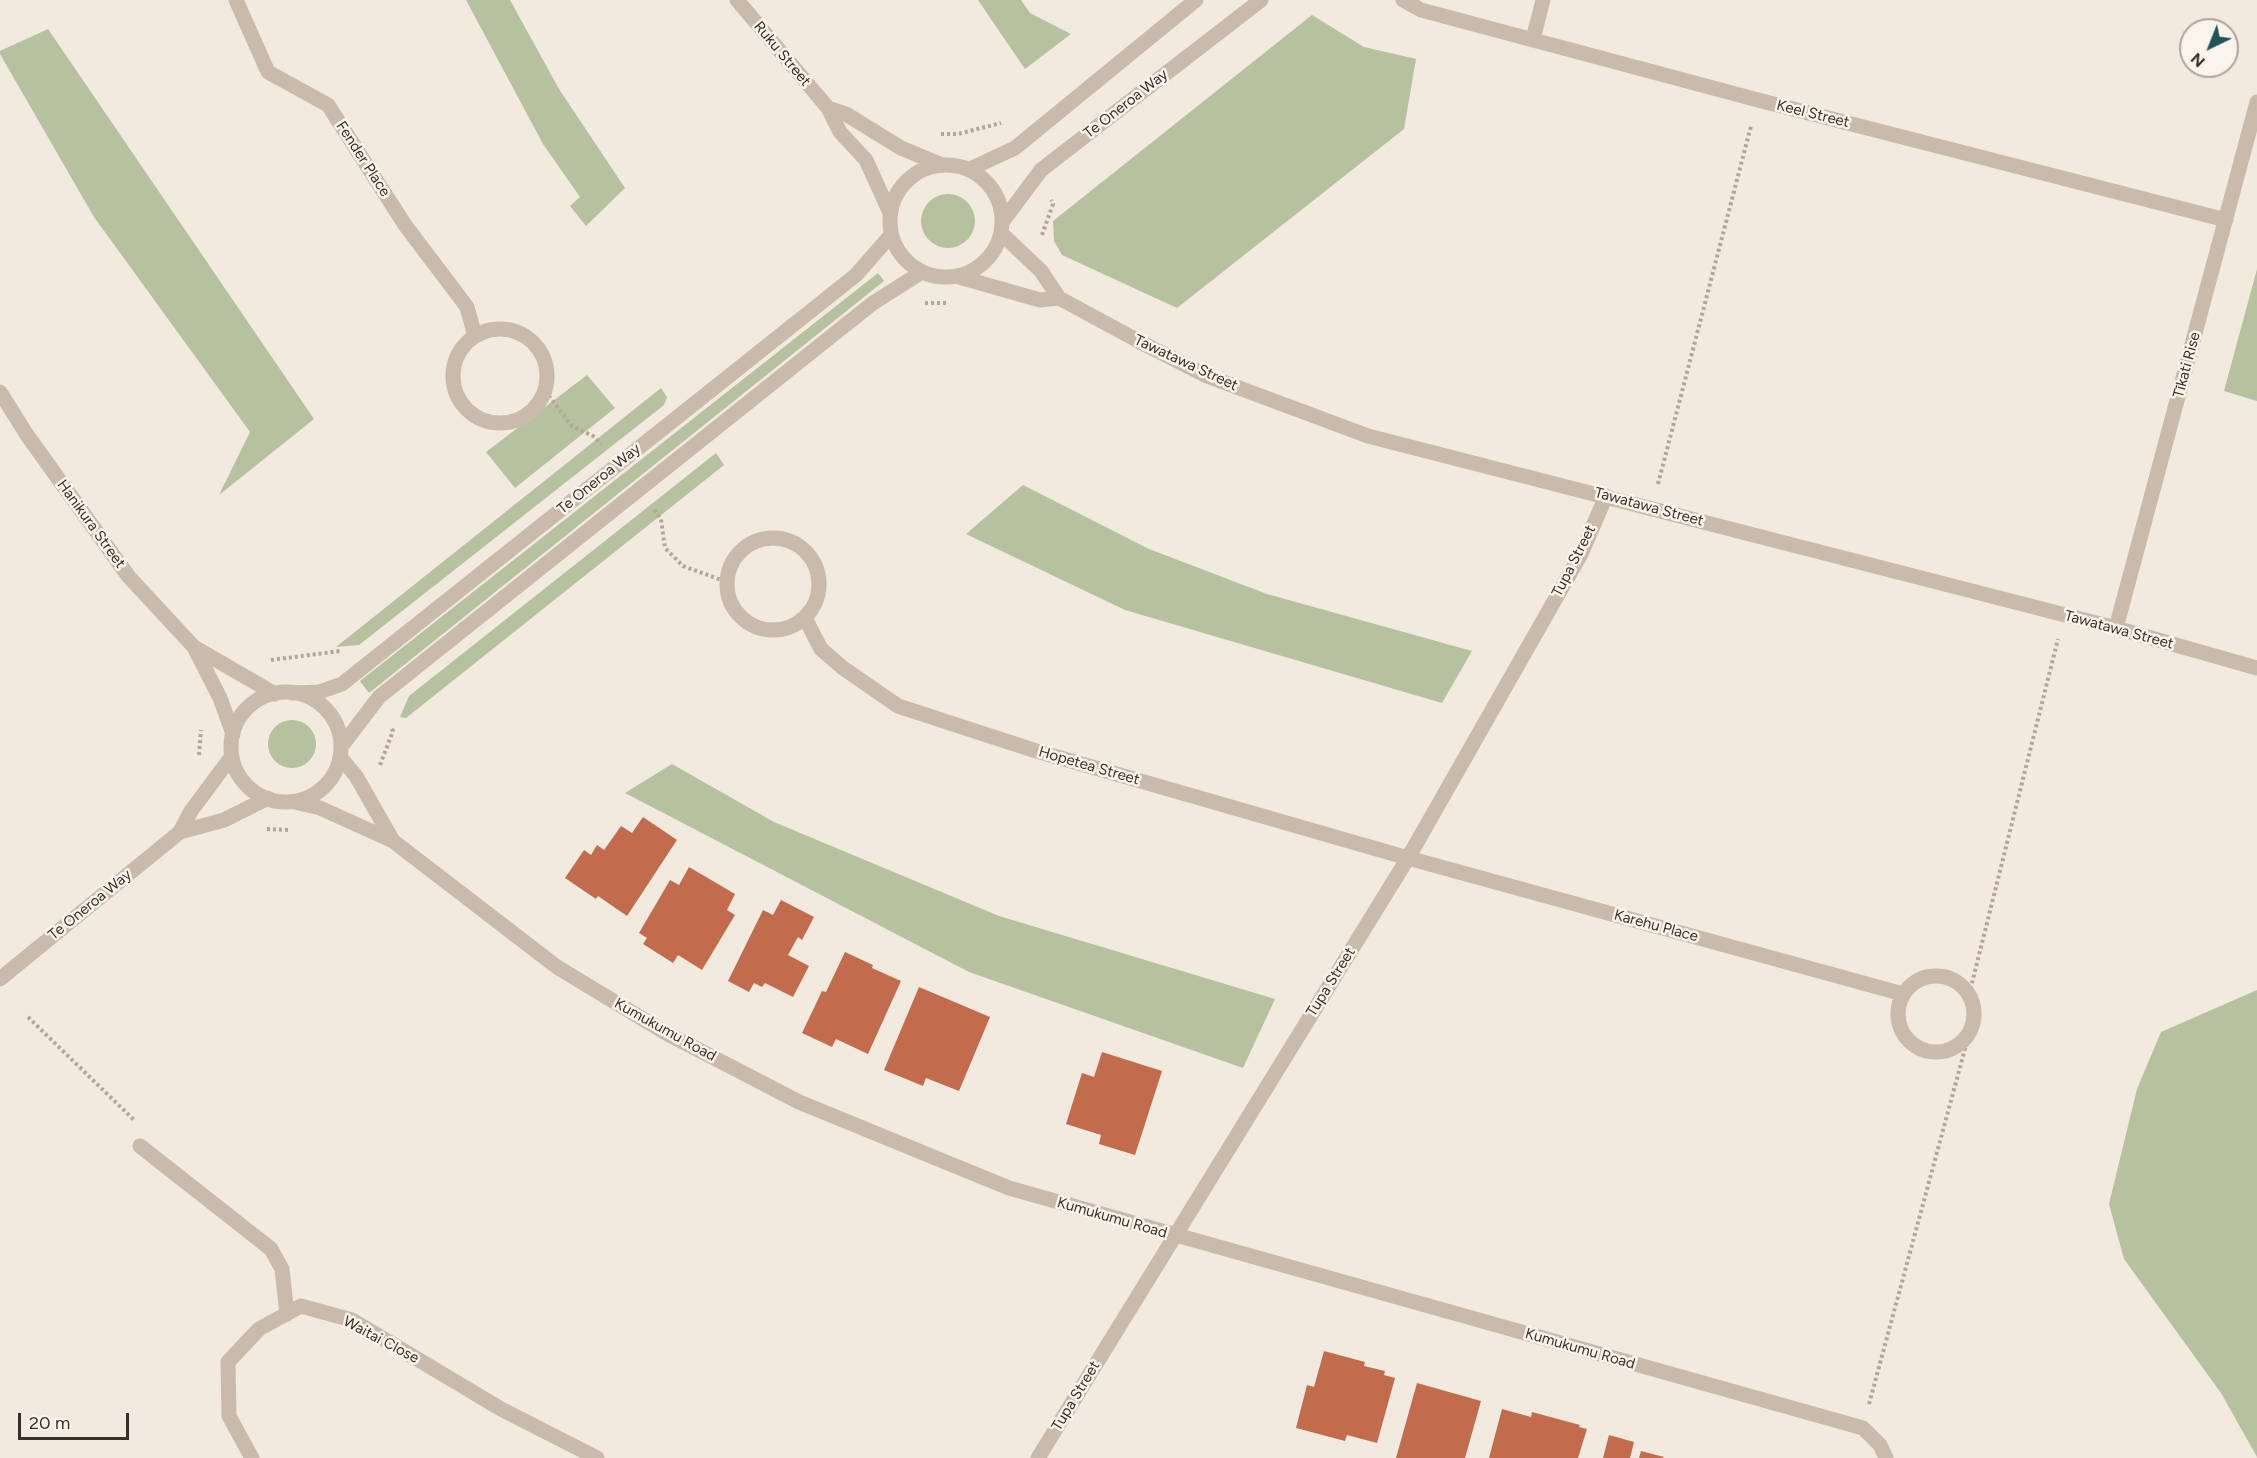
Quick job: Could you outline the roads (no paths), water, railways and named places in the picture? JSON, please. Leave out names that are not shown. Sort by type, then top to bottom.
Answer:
[{"type":"street","name":"Fender Place","points":[[236,0],[268,72],[328,105],[405,225],[466,307],[475,336]]},
{"type":"street","name":"Ruku Street","points":[[737,0],[828,108],[840,132],[866,160],[890,213]]},
{"type":"street","points":[[970,169],[1016,148],[1196,0]]},
{"type":"street","name":"Te Oneroa Way","points":[[959,277],[976,270],[990,257],[998,246],[1003,227],[1041,170],[1261,0]]},
{"type":"street","name":"Keel Street","points":[[1403,0],[1421,10],[1758,100],[2226,220]]},
{"type":"street","points":[[1533,39],[1543,0]]},
{"type":"street","name":"Tīkati Rise","points":[[2116,627],[2257,102]]},
{"type":"street","name":"Ruku Street","points":[[828,108],[846,114],[901,148],[942,165]]},
{"type":"street","points":[[959,277],[940,278],[922,272],[908,263],[898,250],[891,235],[890,213],[895,197],[906,181],[919,171],[942,165],[970,169],[994,190],[1000,205],[1003,227]]},
{"type":"street","name":"Tawatawa Street","points":[[1003,227],[1041,271],[1059,298],[1207,375],[1368,436],[2116,627],[2257,668]]},
{"type":"street","name":"Te Oneroa Way","points":[[295,802],[278,802],[268,798],[249,788],[239,776],[232,756],[233,734],[238,721],[247,709],[260,699],[275,694],[319,692],[342,684],[847,282],[891,235]]},
{"type":"street","points":[[295,802],[323,789],[333,776],[341,752],[379,697],[873,303],[922,272]]},
{"type":"street","name":"Tawatawa Street","points":[[959,277],[1040,300],[1059,298]]},
{"type":"street","points":[[493,329],[512,330],[529,339],[541,354],[547,372],[545,391],[535,408],[518,420],[498,424],[478,419],[462,406],[454,388],[453,368],[460,349],[475,336],[493,329]]},
{"type":"street","name":"Hanikura Street","points":[[0,392],[27,435],[129,577],[194,647],[220,698],[233,734]]},
{"type":"street","name":"Tupa Street","points":[[1038,1458],[1408,858],[1581,554],[1606,496]]},
{"type":"street","points":[[778,538],[806,552],[816,568],[819,583],[818,596],[805,618],[792,626],[774,630],[758,628],[743,620],[732,606],[727,582],[731,564],[746,547],[764,539],[778,538]]},
{"type":"street","name":"Hopetea Street","points":[[805,618],[821,649],[843,669],[898,705],[1033,750],[1408,858]]},
{"type":"street","name":"Hanikura Street","points":[[194,647],[275,694]]},
{"type":"street","name":"Te Oneroa Way","points":[[291,693],[307,696],[321,705],[339,731],[341,752]]},
{"type":"street","name":"Kumukumu Road","points":[[341,752],[393,841]]},
{"type":"street","name":"Te Oneroa Way","points":[[0,979],[180,832],[191,811],[232,756]]},
{"type":"street","name":"Te Oneroa Way","points":[[180,832],[224,820],[268,798]]},
{"type":"street","name":"Kumukumu Road","points":[[295,802],[320,808],[393,841],[557,967],[666,1033],[799,1102],[1009,1188],[1863,1428],[1880,1445],[1886,1458]]},
{"type":"street","name":"Karehu Place","points":[[1408,858],[1903,994]]},
{"type":"street","points":[[1936,976],[1956,981],[1969,996],[1975,1015],[1969,1034],[1958,1046],[1941,1052],[1924,1050],[1910,1042],[1900,1028],[1898,1011],[1903,994],[1917,981],[1936,976]]},
{"type":"street","points":[[140,1146],[271,1249],[282,1269],[287,1314]]},
{"type":"street","name":"Waitai Close","points":[[252,1458],[229,1416],[228,1362],[259,1329],[301,1306],[352,1320],[501,1409],[597,1458]]}]
